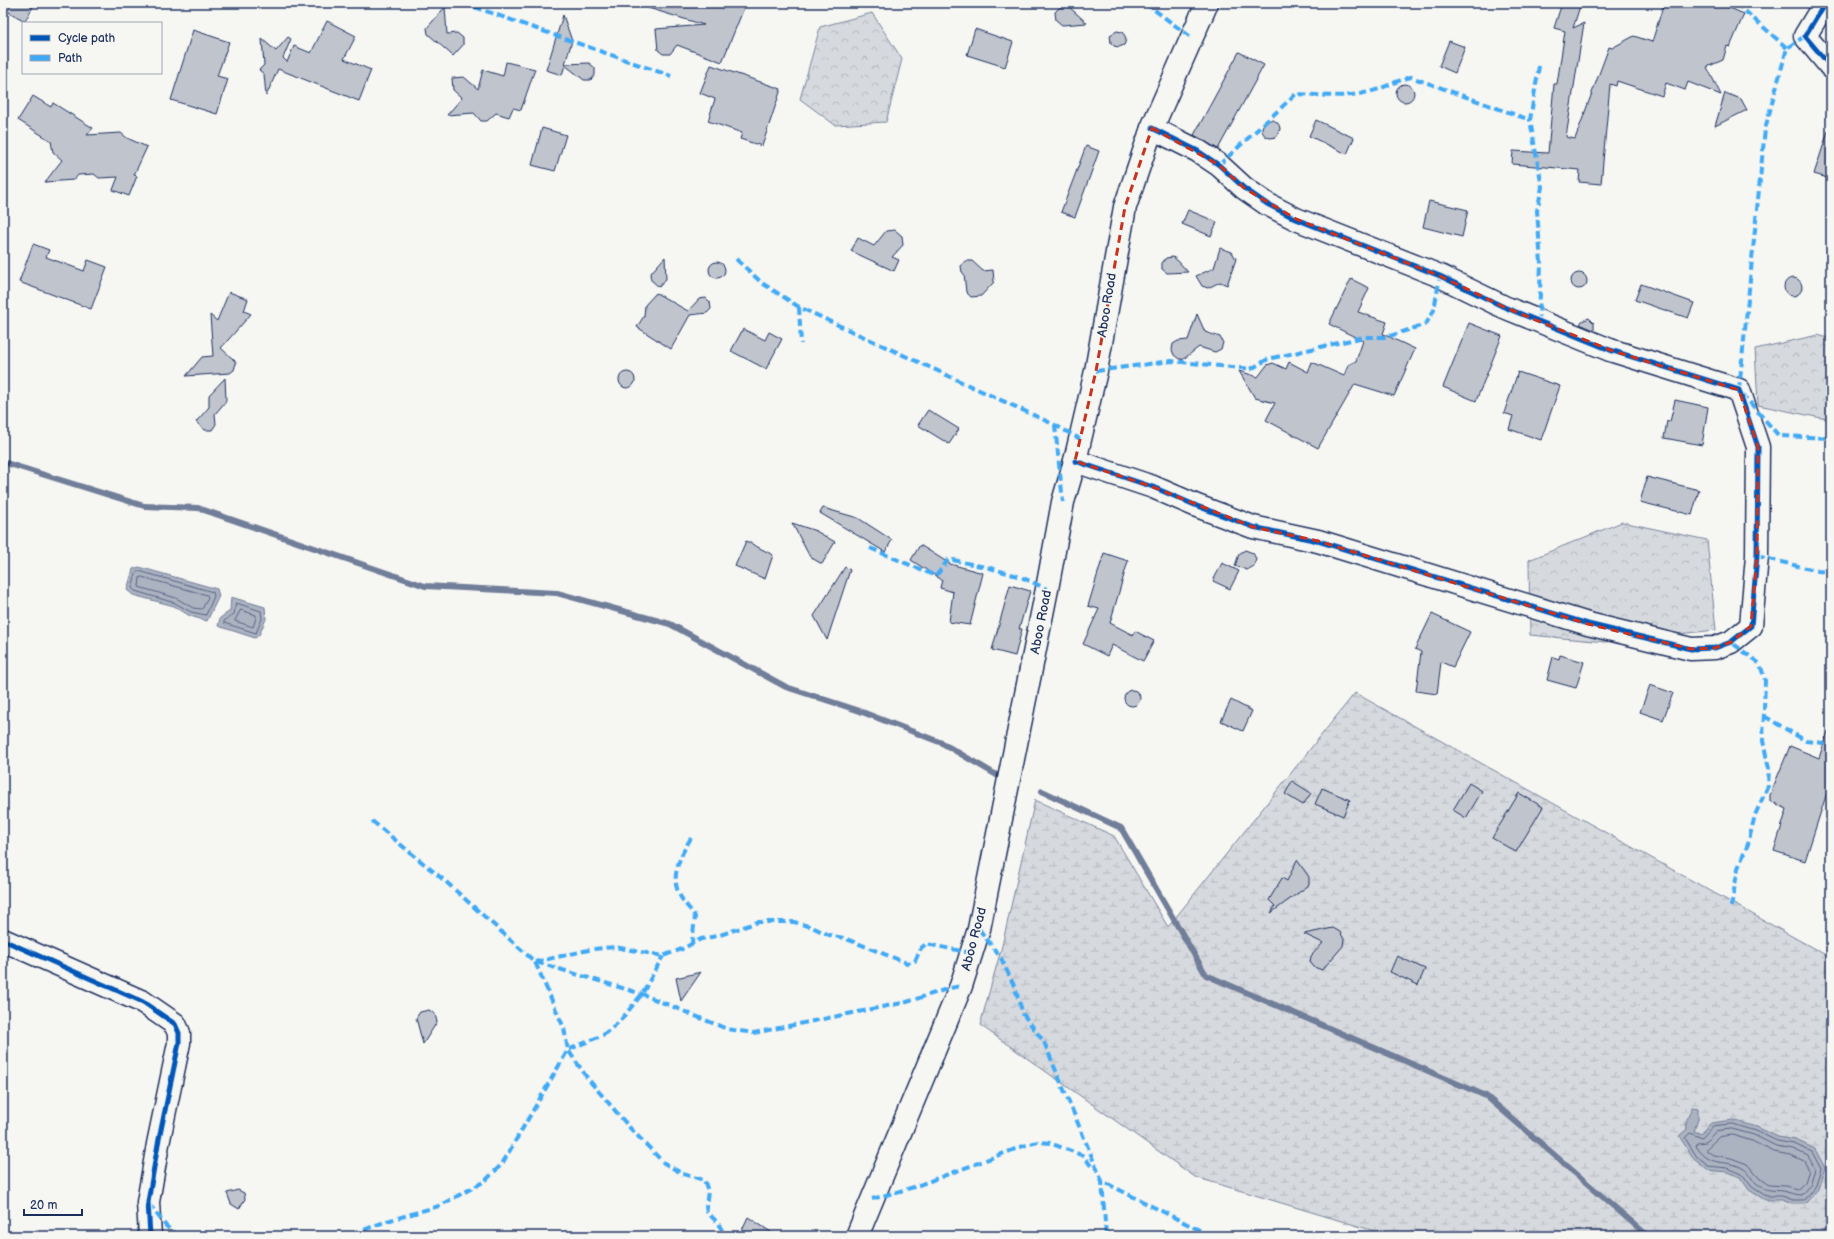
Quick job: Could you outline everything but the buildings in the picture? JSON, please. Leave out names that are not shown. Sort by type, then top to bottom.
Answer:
[{"type":"street","name":"Aboo Road","points":[[857,1236],[961,986],[979,929],[1046,597],[1063,502],[1075,461],[1096,371],[1125,207],[1152,128],[1207,3]]},
{"type":"street","points":[[1825,3],[1805,36],[1831,67]]},
{"type":"street","points":[[1075,461],[1153,487],[1253,528],[1318,541],[1588,624],[1690,649],[1715,648],[1731,642],[1751,626],[1757,556],[1758,447],[1739,390],[1610,350],[1504,307],[1440,276],[1296,219],[1267,204],[1244,188],[1219,165],[1198,151],[1152,128]]},
{"type":"street","points":[[3,940],[143,1002],[175,1024],[179,1033],[179,1044],[158,1144],[148,1202],[150,1236]]},
{"type":"highlighted area","points":[[1152,128],[1219,165],[1244,188],[1296,219],[1440,276],[1504,307],[1610,350],[1739,390],[1758,447],[1757,556],[1751,626],[1731,642],[1715,648],[1691,649],[1588,624],[1318,541],[1253,527],[1153,487],[1075,461],[1096,371],[1125,207]]},
{"type":"green space","points":[[872,13],[902,59],[886,122],[835,125],[800,99],[820,27]]},
{"type":"green space","points":[[1818,335],[1831,339],[1831,420],[1758,405],[1755,349]]},
{"type":"green space","points":[[1622,522],[1707,540],[1716,630],[1605,642],[1530,635],[1529,560]]},
{"type":"green space","points":[[1355,693],[1831,958],[1831,1236],[1391,1236],[1195,1177],[980,1025],[1002,946],[1035,800],[1114,836],[1168,927]]},
{"type":"water","points":[[139,567],[217,589],[219,596],[207,621],[190,616],[174,606],[133,595],[127,590],[133,569]]},
{"type":"water","points":[[231,597],[265,607],[266,619],[259,635],[255,638],[218,626],[220,618],[230,611]]},
{"type":"water","points":[[1692,1107],[1698,1108],[1698,1118],[1694,1131],[1701,1134],[1711,1123],[1733,1120],[1757,1127],[1778,1137],[1796,1140],[1815,1149],[1825,1168],[1818,1189],[1805,1204],[1792,1204],[1782,1200],[1765,1200],[1749,1190],[1740,1177],[1727,1172],[1707,1170],[1694,1159],[1679,1136],[1687,1129],[1686,1122]]},
{"type":"waterway","points":[[3,462],[144,506],[198,508],[425,586],[557,593],[670,624],[786,687],[857,710],[942,743],[1000,777]]},
{"type":"waterway","points":[[1042,791],[1121,828],[1206,975],[1486,1096],[1648,1236]]},
{"type":"marked path","points":[[463,3],[671,76]]},
{"type":"marked path","points":[[1145,3],[1192,38]]},
{"type":"marked path","points":[[1736,3],[1787,48]]},
{"type":"marked path","points":[[1805,36],[1787,48],[1765,129],[1739,390],[1779,436],[1831,438]]},
{"type":"marked path","points":[[1539,66],[1530,120],[1542,187],[1537,211],[1541,263],[1539,321]]},
{"type":"marked path","points":[[1219,165],[1296,94],[1330,96],[1356,95],[1370,92],[1411,77],[1530,120]]},
{"type":"marked path","points":[[736,259],[762,283],[799,307],[1055,425],[1080,439]]},
{"type":"marked path","points":[[1096,371],[1171,361],[1251,369],[1268,359],[1364,337],[1387,337],[1426,324],[1434,310],[1440,276]]},
{"type":"marked path","points":[[799,307],[801,344]]},
{"type":"marked path","points":[[1055,425],[1063,502]]},
{"type":"marked path","points":[[870,548],[936,576],[948,560],[953,560],[990,568],[1021,577],[1047,589]]},
{"type":"marked path","points":[[1757,556],[1818,571],[1831,572]]},
{"type":"marked path","points":[[1731,642],[1760,664],[1765,680],[1763,741],[1769,769],[1768,786],[1755,815],[1748,844],[1738,868],[1731,907]]},
{"type":"marked path","points":[[1764,716],[1806,741],[1831,744]]},
{"type":"marked path","points":[[372,821],[445,881],[535,962],[564,1028],[568,1050],[588,1079],[630,1128],[664,1163],[683,1174],[704,1180],[708,1191],[706,1206],[707,1212],[718,1223],[725,1236]]},
{"type":"marked path","points":[[691,838],[683,852],[677,868],[676,884],[678,891],[695,917],[692,943]]},
{"type":"marked path","points":[[535,962],[593,949],[615,947],[663,956],[682,949],[701,939],[717,936],[758,922],[794,922],[812,927],[829,935],[844,938],[907,963],[915,961],[921,948],[926,944],[972,953]]},
{"type":"marked path","points":[[979,929],[1001,958],[1015,988],[1023,1014],[1044,1042],[1102,1181],[1211,1236]]},
{"type":"marked path","points":[[354,1236],[361,1231],[387,1221],[439,1206],[485,1181],[502,1164],[568,1050],[603,1035],[620,1021],[642,994],[663,956]]},
{"type":"marked path","points":[[536,962],[642,994],[727,1029],[754,1033],[907,1002],[950,988],[961,986]]},
{"type":"marked path","points":[[872,1199],[914,1187],[1026,1145],[1038,1142],[1050,1143],[1084,1156],[1093,1169]]},
{"type":"marked path","points":[[1100,1179],[1102,1181],[1106,1236]]},
{"type":"marked path","points":[[149,1204],[166,1226],[178,1236]]},
{"type":"cycle path","points":[[1825,3],[1805,36],[1831,67]]},
{"type":"cycle path","points":[[1075,461],[1153,487],[1197,506],[1253,527],[1318,541],[1588,624],[1691,649],[1715,648],[1731,642],[1751,626],[1757,556],[1758,447],[1739,390],[1610,350],[1504,307],[1440,276],[1296,219],[1267,204],[1244,188],[1219,165],[1198,151],[1152,128]]},
{"type":"cycle path","points":[[3,940],[143,1002],[175,1024],[179,1033],[179,1043],[158,1144],[148,1202],[150,1236]]}]
